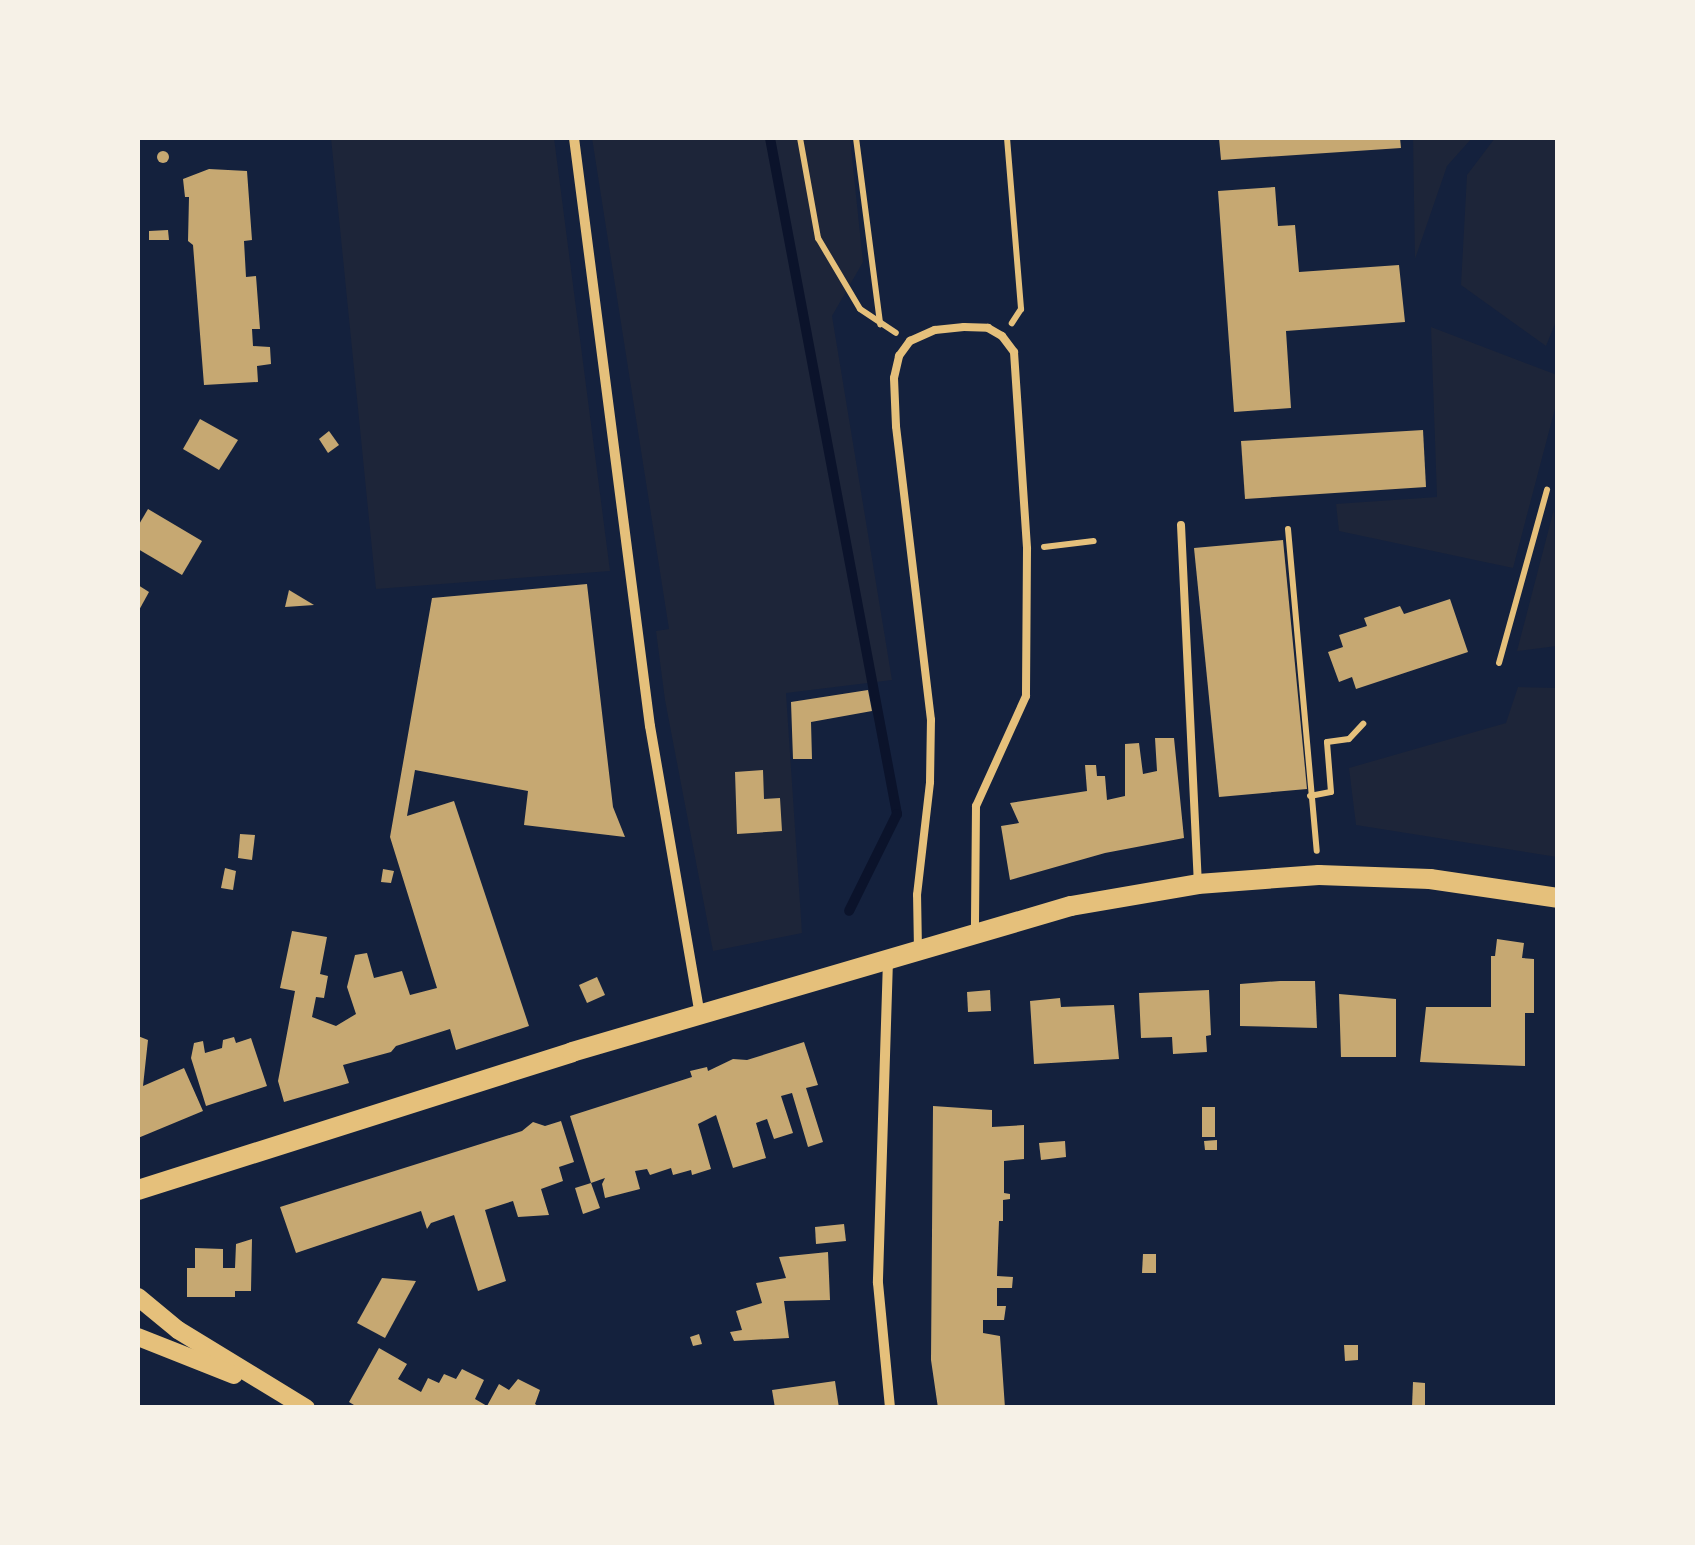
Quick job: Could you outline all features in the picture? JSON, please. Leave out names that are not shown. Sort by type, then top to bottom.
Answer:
[{"type":"main road","points":[[138,1190],[700,1014],[1071,906],[1198,884],[1319,875],[1412,878],[1558,898]]},
{"type":"street","points":[[574,138],[650,726],[700,1014]]},
{"type":"street","points":[[888,958],[878,1283],[890,1408]]},
{"type":"street","points":[[138,1298],[178,1330],[306,1408]]},
{"type":"street","points":[[138,1337],[280,1394]]},
{"type":"lane","points":[[918,950],[916,895],[930,782],[931,720],[896,426],[894,378],[900,356],[910,341],[935,330],[964,327],[988,328],[1002,336],[1014,352],[1027,549],[1026,696],[976,806],[974,933]]},
{"type":"lane","points":[[1180,526],[1198,884]]},
{"type":"path","points":[[800,138],[818,238],[860,309],[910,341]]},
{"type":"path","points":[[856,138],[880,324]]},
{"type":"path","points":[[1002,336],[1022,309],[1008,138]]},
{"type":"path","points":[[1499,663],[1547,490]]},
{"type":"path","points":[[1288,529],[1316,844]]},
{"type":"path","points":[[1061,545],[1094,541]]},
{"type":"path","points":[[1310,796],[1332,792],[1327,742],[1349,739],[1363,724]]},
{"type":"shaded area","points":[[331,138],[554,138],[610,571],[376,589]]},
{"type":"shaded area","points":[[592,138],[850,138],[863,262],[832,316],[892,680],[786,693],[802,933],[713,951],[665,700],[656,631],[669,629]]},
{"type":"shaded area","points":[[1413,138],[1472,138],[1447,166],[1415,259]]},
{"type":"shaded area","points":[[1495,138],[1557,138],[1557,319],[1546,346],[1461,285],[1467,175]]},
{"type":"shaded area","points":[[1431,327],[1557,375],[1557,401],[1513,568],[1339,531],[1336,504],[1437,497]]},
{"type":"shaded area","points":[[1554,509],[1557,646],[1517,651]]},
{"type":"shaded area","points":[[1518,687],[1557,688],[1557,857],[1356,825],[1349,768],[1506,723]]},
{"type":"building","points":[[1219,138],[1400,138],[1401,148],[1221,160]]},
{"type":"building","points":[[163,151],[169,157],[163,163],[157,157]]},
{"type":"building","points":[[209,169],[247,171],[252,240],[244,241],[246,277],[256,276],[260,329],[252,329],[253,346],[270,347],[271,364],[257,366],[258,382],[204,385],[193,245],[188,241],[189,197],[185,197],[183,179]]},
{"type":"building","points":[[1275,187],[1278,226],[1295,225],[1299,272],[1399,265],[1405,322],[1286,331],[1291,408],[1234,412],[1218,191]]},
{"type":"building","points":[[168,230],[169,240],[149,240],[149,231]]},
{"type":"building","points":[[200,419],[238,440],[219,470],[183,449]]},
{"type":"building","points":[[1423,430],[1426,487],[1245,499],[1241,441]]},
{"type":"building","points":[[329,431],[339,445],[328,453],[319,439]]},
{"type":"building","points":[[148,509],[202,541],[182,575],[138,549],[138,526]]},
{"type":"building","points":[[1283,540],[1307,789],[1219,797],[1194,548]]},
{"type":"building","points":[[587,584],[613,807],[625,837],[524,825],[528,791],[415,770],[407,816],[454,801],[529,1026],[456,1050],[450,1029],[343,1065],[349,1083],[284,1102],[278,1081],[295,991],[280,988],[292,931],[327,937],[320,974],[328,976],[324,998],[316,997],[312,1017],[336,1026],[356,1014],[347,987],[355,955],[367,953],[374,978],[402,971],[410,995],[437,988],[390,837],[432,598]]},
{"type":"building","points":[[138,585],[149,592],[138,612]]},
{"type":"building","points":[[289,590],[314,605],[285,607]]},
{"type":"building","points":[[1450,599],[1468,652],[1356,689],[1352,677],[1339,682],[1328,652],[1343,647],[1339,635],[1367,626],[1364,618],[1400,606],[1404,614]]},
{"type":"building","points":[[868,690],[872,711],[811,722],[812,759],[793,759],[791,702]]},
{"type":"building","points":[[1155,738],[1174,738],[1184,838],[1105,853],[1010,880],[1001,826],[1019,823],[1010,803],[1087,791],[1085,765],[1096,765],[1097,776],[1105,776],[1107,800],[1125,796],[1125,744],[1139,743],[1143,774],[1157,771]]},
{"type":"building","points":[[763,770],[764,799],[780,798],[782,831],[737,834],[735,772]]},
{"type":"building","points":[[240,834],[255,835],[252,860],[238,858]]},
{"type":"building","points":[[225,868],[236,871],[233,890],[221,888]]},
{"type":"building","points":[[383,869],[394,871],[391,883],[381,882]]},
{"type":"building","points":[[1497,939],[1524,943],[1522,958],[1534,959],[1534,1013],[1525,1013],[1525,1066],[1420,1062],[1426,1007],[1491,1007],[1491,956],[1495,956]]},
{"type":"building","points":[[597,977],[605,995],[587,1003],[579,985]]},
{"type":"building","points":[[1315,981],[1317,1028],[1240,1026],[1240,984]]},
{"type":"building","points":[[990,990],[991,1011],[968,1012],[967,992]]},
{"type":"building","points":[[1209,990],[1211,1035],[1206,1036],[1207,1052],[1173,1054],[1172,1037],[1141,1038],[1139,993]]},
{"type":"building","points":[[1339,994],[1396,999],[1396,1057],[1341,1057]]},
{"type":"building","points":[[1060,998],[1061,1007],[1114,1005],[1119,1059],[1034,1064],[1030,1001]]},
{"type":"building","points":[[138,1036],[148,1040],[143,1086],[184,1068],[203,1111],[138,1138]]},
{"type":"building","points":[[234,1037],[236,1043],[251,1038],[267,1086],[206,1106],[191,1058],[194,1043],[203,1041],[205,1053],[222,1048],[223,1040]]},
{"type":"building","points":[[804,1042],[818,1085],[806,1088],[823,1142],[808,1147],[792,1093],[781,1096],[793,1133],[774,1139],[767,1119],[756,1123],[766,1158],[733,1168],[716,1115],[698,1124],[711,1169],[692,1175],[691,1170],[673,1175],[671,1168],[650,1175],[647,1169],[635,1171],[640,1189],[605,1198],[605,1178],[591,1183],[570,1116],[692,1077],[690,1071],[707,1067],[708,1071],[733,1059],[747,1060]]},
{"type":"building","points":[[933,1106],[992,1110],[992,1127],[1024,1125],[1024,1159],[1004,1161],[1004,1193],[1010,1194],[1010,1199],[1003,1200],[1003,1221],[999,1221],[997,1276],[1013,1277],[1012,1288],[997,1288],[997,1306],[1006,1306],[1004,1320],[983,1320],[983,1333],[1000,1336],[1005,1408],[938,1408],[931,1360]]},
{"type":"building","points":[[1202,1107],[1215,1107],[1215,1137],[1202,1137]]},
{"type":"building","points":[[561,1121],[574,1162],[559,1167],[563,1181],[541,1189],[549,1215],[518,1217],[513,1201],[485,1210],[506,1281],[478,1291],[454,1215],[431,1223],[427,1229],[421,1211],[296,1253],[280,1207],[522,1131],[533,1122],[545,1126]]},
{"type":"building","points":[[1217,1140],[1217,1150],[1205,1150],[1204,1141]]},
{"type":"building","points":[[1065,1141],[1066,1157],[1041,1160],[1039,1143]]},
{"type":"building","points":[[591,1183],[600,1208],[583,1214],[575,1188]]},
{"type":"building","points":[[844,1224],[846,1241],[816,1244],[815,1227]]},
{"type":"building","points":[[252,1239],[251,1291],[235,1291],[235,1297],[187,1297],[187,1268],[195,1268],[195,1248],[223,1249],[223,1268],[235,1268],[236,1244]]},
{"type":"building","points":[[828,1252],[830,1300],[784,1301],[789,1338],[734,1341],[730,1332],[742,1330],[736,1311],[762,1303],[756,1283],[786,1278],[779,1257]]},
{"type":"building","points":[[1143,1254],[1156,1254],[1156,1273],[1142,1273]]},
{"type":"building","points":[[382,1278],[416,1281],[385,1338],[357,1323]]},
{"type":"building","points":[[699,1334],[702,1344],[693,1346],[690,1337]]},
{"type":"building","points":[[1344,1345],[1358,1345],[1358,1360],[1345,1361]]},
{"type":"building","points":[[379,1348],[407,1364],[398,1379],[421,1392],[428,1378],[439,1383],[444,1374],[456,1379],[462,1369],[484,1380],[475,1399],[487,1406],[499,1384],[509,1390],[518,1379],[540,1390],[535,1404],[541,1408],[359,1408],[349,1402]]},
{"type":"building","points":[[835,1381],[839,1408],[775,1408],[772,1390]]},
{"type":"building","points":[[1413,1382],[1425,1383],[1425,1407],[1412,1407]]},
{"type":"waterway","points":[[770,138],[897,814],[849,911]]}]
